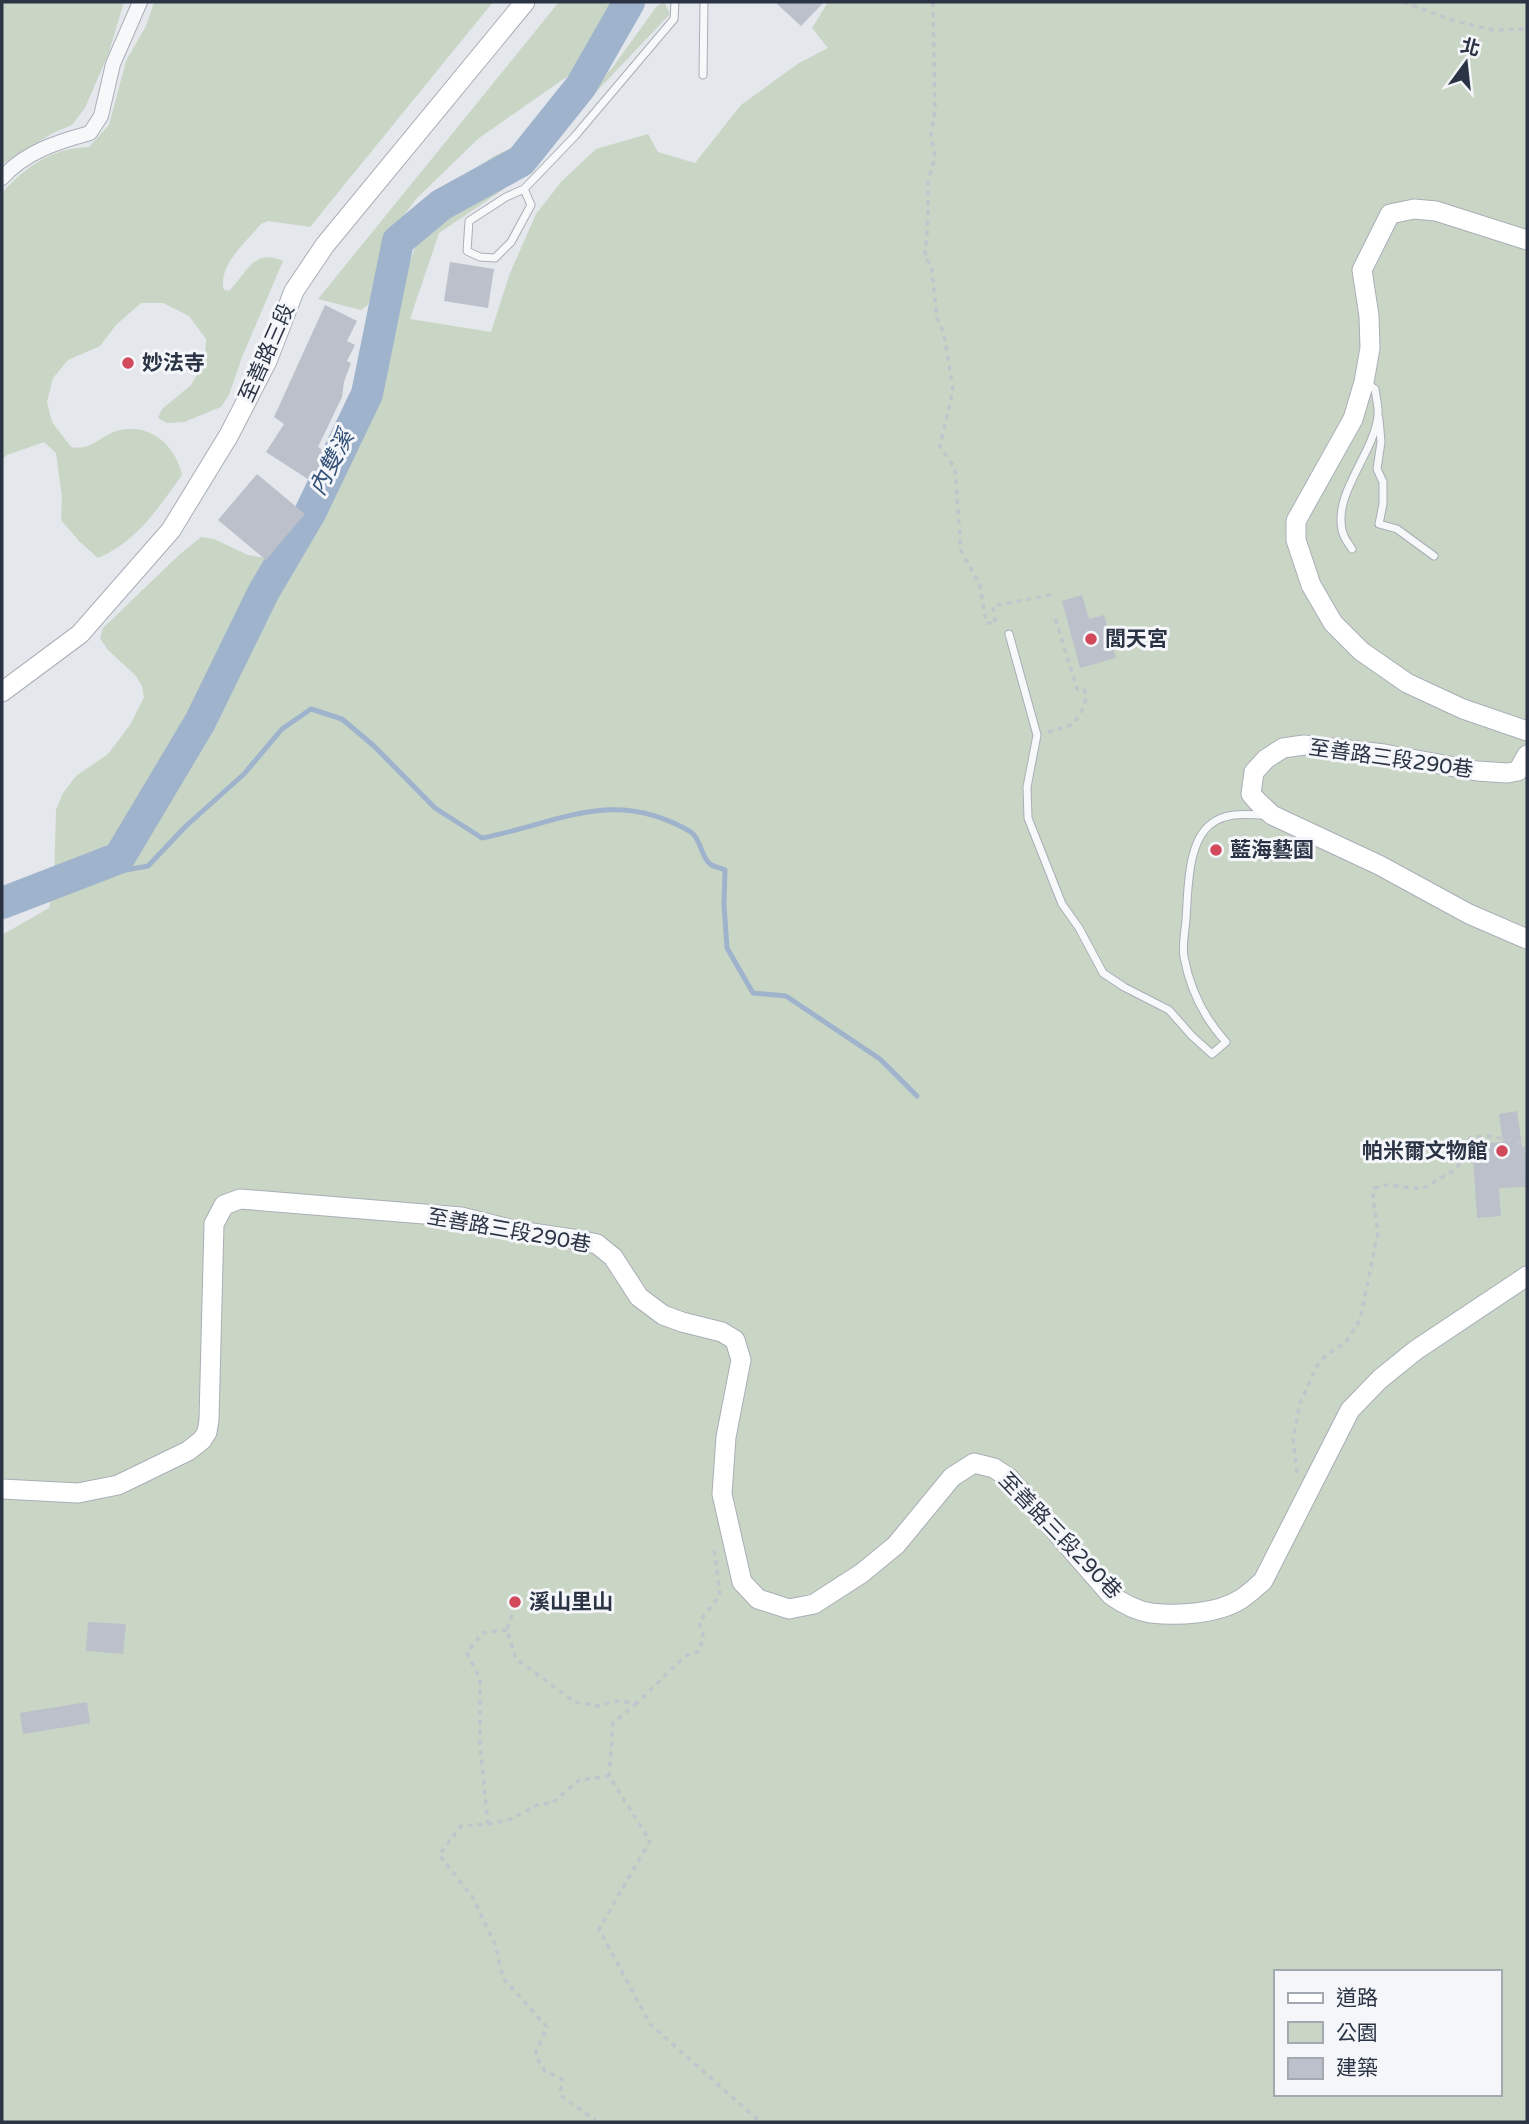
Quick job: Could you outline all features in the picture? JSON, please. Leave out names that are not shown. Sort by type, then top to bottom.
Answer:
[{"type":"street","points":[[2,178],[15,163],[53,144],[90,133],[101,116],[113,64],[140,2]]},
{"type":"street","name":"至善路三段","points":[[2,692],[80,634],[171,530],[242,411],[267,362],[300,282],[325,245],[525,2]]},
{"type":"street","points":[[1527,240],[1436,211],[1414,209],[1391,214],[1362,270],[1369,316],[1370,348],[1353,419],[1296,521],[1296,540],[1311,585],[1333,622],[1361,651],[1407,683],[1463,709],[1527,731]]},
{"type":"street","name":"至善路三段290巷","points":[[1527,755],[1518,771],[1507,773],[1477,771],[1384,754],[1304,745],[1283,748],[1266,758],[1254,772],[1251,794],[1272,815],[1379,865],[1469,914],[1527,939]]},
{"type":"street","name":"至善路三段290巷","points":[[2,1489],[78,1493],[118,1485],[188,1451],[202,1440],[209,1420],[214,1224],[224,1205],[240,1199],[461,1217],[519,1231],[597,1244],[612,1257],[639,1297],[663,1315],[722,1332],[735,1340],[741,1360],[726,1437],[722,1494],[742,1582],[758,1599],[789,1609],[814,1604],[862,1573],[896,1545],[952,1477],[974,1462],[994,1468],[1009,1478],[1111,1595],[1149,1613],[1195,1614],[1240,1600],[1262,1581],[1350,1410],[1380,1379],[1416,1350],[1527,1276]]},
{"type":"lane","points":[[524,189],[531,205],[511,242],[495,258],[480,257],[467,251],[469,221],[506,197],[524,189],[575,136],[674,19],[675,2]]},
{"type":"lane","points":[[703,75],[704,2]]},
{"type":"lane","points":[[1364,382],[1375,389],[1379,415],[1381,442],[1377,470],[1382,482],[1383,504],[1379,524],[1397,529],[1433,556]]},
{"type":"lane","points":[[1353,549],[1341,529],[1344,498],[1361,465],[1379,415]]},
{"type":"lane","points":[[1009,634],[1037,735],[1027,787],[1028,818],[1062,904],[1079,928],[1103,973],[1169,1010],[1212,1054],[1226,1042],[1212,1026],[1197,999],[1183,954],[1189,868],[1200,835],[1211,824],[1227,815],[1272,815]]},
{"type":"path","points":[[933,2],[935,110],[931,136],[935,157],[928,182],[925,258],[931,264],[937,318],[944,334],[953,390],[940,446],[955,469],[961,551],[980,585],[986,623],[995,623]]},
{"type":"path","points":[[1402,2],[1452,20],[1493,30],[1527,29]]},
{"type":"path","points":[[1009,634],[1000,633],[995,623],[993,606],[1055,594]]},
{"type":"path","points":[[1037,735],[1072,725],[1084,708],[1087,697],[1084,689],[1077,689],[1055,617]]},
{"type":"path","points":[[1314,1480],[1296,1472],[1293,1439],[1300,1403],[1317,1366],[1326,1355],[1346,1342],[1360,1320],[1378,1232],[1374,1188],[1387,1185],[1422,1189],[1456,1170],[1470,1138],[1490,1136],[1527,1144]]},
{"type":"path","points":[[732,1536],[713,1545],[720,1595],[699,1622],[703,1634],[700,1651],[685,1656],[613,1723],[610,1776],[650,1841],[599,1928],[650,2024],[763,2122]]},
{"type":"path","points":[[515,1605],[507,1630],[516,1659],[575,1702],[598,1706],[615,1701],[637,1703]]},
{"type":"path","points":[[488,1824],[480,1746],[480,1679],[467,1653],[482,1633],[507,1630]]},
{"type":"path","points":[[596,2122],[560,2095],[562,2079],[545,2070],[534,2054],[547,2026],[503,1978],[495,1944],[472,1896],[439,1855],[461,1826],[509,1821],[538,1804],[552,1803],[579,1780],[610,1776]]},
{"type":"green space","points":[[2,2],[124,2],[109,52],[85,108],[72,125],[55,132],[2,164]]},
{"type":"green space","points":[[154,2],[493,2],[310,227],[268,221],[261,224],[235,254],[225,272],[224,290],[229,291],[257,260],[273,258],[283,261],[242,357],[229,395],[221,407],[184,422],[167,423],[158,418],[162,409],[191,385],[205,361],[206,339],[189,316],[163,303],[141,303],[116,325],[100,346],[68,360],[53,378],[47,402],[52,422],[71,447],[90,445],[117,431],[139,429],[159,438],[167,445],[179,464],[182,475],[136,533],[98,558],[61,520],[62,498],[56,453],[44,442],[7,455],[2,460],[2,193],[41,160],[63,151],[89,147],[109,125],[126,61],[146,26]]},
{"type":"green space","points":[[559,2],[623,2],[624,6],[571,74],[479,138],[416,199],[389,235],[368,305],[361,310],[318,299]]},
{"type":"green space","points":[[664,2],[670,14],[504,189],[439,233],[410,319],[491,332],[510,273],[536,214],[561,182],[596,149],[648,134],[658,152],[695,163],[741,105],[799,63],[828,48],[812,28],[828,2],[1527,2],[1527,2122],[2,2122],[2,935],[49,908],[54,881],[56,810],[63,793],[76,776],[108,754],[130,725],[144,697],[136,676],[108,650],[100,638],[103,628],[201,537],[214,539],[248,555],[289,562],[302,545],[374,401],[411,258],[430,210],[455,183],[494,156],[539,135],[579,104],[613,67],[656,7]]},
{"type":"building","points":[[775,2],[824,2],[801,26]]},
{"type":"building","points":[[450,262],[494,269],[488,308],[444,301]]},
{"type":"building","points":[[325,305],[357,321],[347,341],[355,345],[347,361],[351,363],[342,397],[318,447],[331,455],[314,483],[266,452],[284,424],[274,417]]},
{"type":"building","points":[[257,474],[305,514],[266,560],[218,520]]},
{"type":"building","name":"閭天宮","points":[[1082,595],[1089,619],[1104,615],[1116,658],[1080,668],[1062,601]]},
{"type":"building","points":[[1517,1111],[1522,1147],[1525,1147],[1526,1187],[1499,1188],[1501,1216],[1477,1218],[1472,1144],[1503,1142],[1499,1114]]},
{"type":"building","points":[[88,1622],[126,1624],[123,1654],[86,1651]]},
{"type":"building","points":[[87,1702],[90,1723],[23,1734],[20,1713]]},
{"type":"waterway","name":"內雙溪","points":[[2,903],[119,858],[200,722],[263,593],[310,513],[367,394],[398,241],[441,205],[521,161],[581,86],[629,2]]},
{"type":"waterway","points":[[53,883],[148,866],[186,826],[244,774],[282,729],[311,709],[342,719],[374,746],[435,808],[482,838],[562,817],[611,810],[636,811],[663,818],[691,832],[707,861],[725,870],[727,948],[753,993],[786,996],[880,1059],[917,1096]]},
{"type":"place","name":"妙法寺","points":[[128,363]]},
{"type":"place","name":"閭天宮","points":[[1091,639]]},
{"type":"place","name":"藍海藝園","points":[[1216,850]]},
{"type":"place","name":"帕米爾文物館","points":[[1502,1151]]},
{"type":"place","name":"溪山里山","points":[[515,1602]]}]
